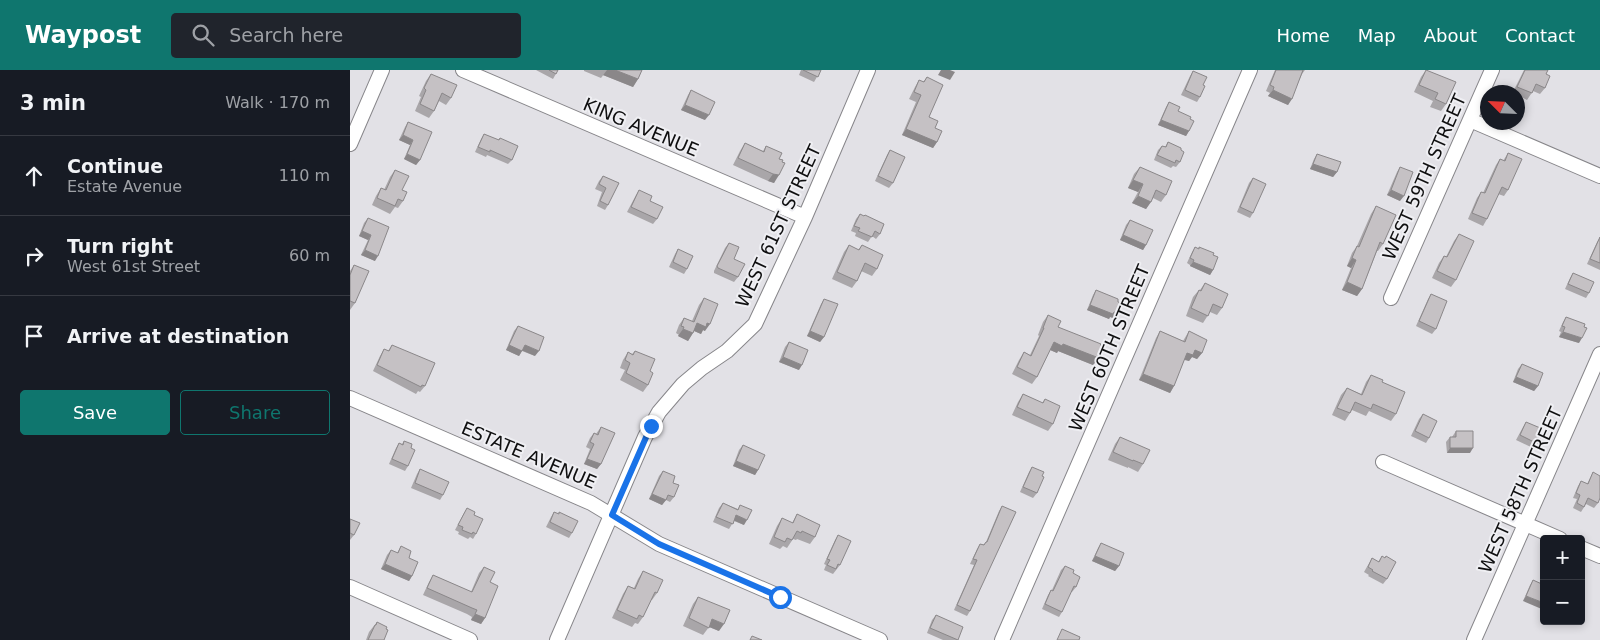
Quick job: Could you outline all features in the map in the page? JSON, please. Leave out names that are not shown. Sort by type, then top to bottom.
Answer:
[{"type":"street","points":[[350,144],[382,70]]},
{"type":"street","name":"KING AVENUE","points":[[463,70],[805,217]]},
{"type":"street","name":"WEST 61ST STREET","points":[[557,640],[657,416],[682,384],[734,345],[755,324],[805,217],[868,70]]},
{"type":"street","name":"WEST 60TH STREET","points":[[1002,640],[1250,70]]},
{"type":"street","name":"WEST 59TH STREET","points":[[1391,298],[1492,70]]},
{"type":"street","points":[[1470,120],[1600,176]]},
{"type":"street","name":"WEST 58TH STREET","points":[[1474,640],[1600,354]]},
{"type":"street","name":"ESTATE AVENUE","points":[[350,398],[591,503],[659,544],[880,640]]},
{"type":"street","points":[[1383,462],[1551,535]]},
{"type":"street","points":[[1585,550],[1600,556]]},
{"type":"street","points":[[350,587],[470,640]]},
{"type":"building","points":[[549,70],[558,70],[556,74]]},
{"type":"building","points":[[615,70],[642,70],[638,79]]},
{"type":"building","points":[[803,70],[821,70],[818,77]]},
{"type":"building","points":[[1276,70],[1303,70],[1292,99],[1273,90],[1274,87],[1270,85]]},
{"type":"building","points":[[1426,70],[1456,82],[1446,104],[1435,99],[1438,93],[1419,85]]},
{"type":"building","points":[[1525,70],[1548,70],[1546,74],[1550,76],[1545,88],[1536,84],[1532,93],[1525,90],[1525,85],[1518,85]]},
{"type":"building","points":[[1193,71],[1207,77],[1200,97],[1185,90]]},
{"type":"building","points":[[431,74],[457,85],[451,98],[442,93],[434,111],[420,104],[426,90],[424,88]]},
{"type":"building","points":[[927,77],[943,85],[929,117],[938,121],[935,128],[942,131],[937,142],[906,129],[921,95],[914,92],[919,80],[924,82]]},
{"type":"building","points":[[691,90],[715,102],[709,115],[685,105]]},
{"type":"building","points":[[1169,102],[1180,107],[1178,111],[1191,117],[1190,119],[1194,121],[1189,131],[1161,120]]},
{"type":"building","points":[[408,122],[432,132],[420,160],[407,154],[413,140],[403,135]]},
{"type":"building","points":[[484,134],[499,140],[500,138],[518,146],[512,160],[478,147]]},
{"type":"building","points":[[1168,142],[1181,148],[1184,152],[1180,162],[1176,160],[1175,163],[1157,155],[1162,146],[1166,147]]},
{"type":"building","points":[[745,143],[764,152],[766,146],[782,153],[779,159],[785,163],[779,175],[738,158]]},
{"type":"building","points":[[890,150],[905,157],[893,183],[878,176]]},
{"type":"building","points":[[1508,153],[1522,159],[1508,190],[1502,187],[1487,219],[1472,213],[1481,192],[1485,193],[1500,159],[1505,161]]},
{"type":"building","points":[[1317,154],[1341,162],[1337,172],[1313,164]]},
{"type":"building","points":[[1140,167],[1172,181],[1166,195],[1156,190],[1151,202],[1138,196],[1143,184],[1133,180]]},
{"type":"building","points":[[1400,167],[1413,172],[1404,196],[1391,190]]},
{"type":"building","points":[[395,170],[409,176],[402,190],[407,192],[403,201],[398,199],[395,206],[377,198],[381,188],[386,190]]},
{"type":"building","points":[[603,176],[619,183],[608,205],[600,201],[606,188],[599,184]]},
{"type":"building","points":[[1253,178],[1266,184],[1253,213],[1240,207]]},
{"type":"building","points":[[639,190],[652,196],[650,201],[663,207],[657,219],[631,207]]},
{"type":"building","points":[[1376,206],[1396,215],[1383,244],[1380,242],[1362,289],[1347,282],[1356,260],[1352,258],[1357,246],[1359,247]]},
{"type":"building","points":[[860,214],[884,224],[880,234],[875,231],[872,237],[858,231],[860,228],[854,226]]},
{"type":"building","points":[[368,218],[389,227],[378,256],[365,250],[371,235],[362,231]]},
{"type":"building","points":[[1130,220],[1153,230],[1146,245],[1123,235]]},
{"type":"building","points":[[1459,234],[1474,241],[1456,280],[1437,271],[1444,256],[1447,257]]},
{"type":"building","points":[[1600,237],[1600,263],[1590,259]]},
{"type":"building","points":[[729,243],[739,247],[734,259],[745,264],[738,277],[717,266]]},
{"type":"building","points":[[849,245],[859,250],[862,245],[883,255],[877,269],[865,263],[857,281],[837,272]]},
{"type":"building","points":[[1195,247],[1214,253],[1213,255],[1218,257],[1213,270],[1193,262],[1194,260],[1190,258]]},
{"type":"building","points":[[678,249],[693,256],[687,269],[673,262]]},
{"type":"building","points":[[354,265],[369,271],[355,303],[350,301],[350,275]]},
{"type":"building","points":[[1573,273],[1594,282],[1589,293],[1568,284]]},
{"type":"building","points":[[1205,283],[1228,294],[1222,308],[1213,304],[1208,316],[1191,308],[1199,290],[1201,291]]},
{"type":"building","points":[[1096,290],[1118,299],[1118,302],[1121,303],[1117,313],[1114,312],[1113,314],[1090,305]]},
{"type":"building","points":[[1431,294],[1447,301],[1436,329],[1419,321]]},
{"type":"building","points":[[704,298],[718,304],[710,324],[707,323],[706,327],[697,323],[693,333],[683,329],[684,327],[681,326],[684,318],[694,322]]},
{"type":"building","points":[[824,299],[838,304],[824,337],[810,331]]},
{"type":"building","points":[[1048,315],[1061,321],[1058,327],[1101,344],[1104,347],[1099,358],[1054,342],[1037,377],[1017,367],[1024,352],[1031,356]]},
{"type":"building","points":[[1566,317],[1585,324],[1584,327],[1587,328],[1582,338],[1563,332],[1565,327],[1562,326]]},
{"type":"building","points":[[518,326],[544,337],[539,351],[525,345],[522,351],[509,345]]},
{"type":"building","points":[[1160,331],[1185,342],[1189,331],[1207,340],[1202,353],[1195,350],[1193,355],[1187,353],[1174,386],[1143,374]]},
{"type":"building","points":[[789,342],[808,350],[802,365],[783,357]]},
{"type":"building","points":[[392,345],[435,363],[425,386],[422,385],[421,387],[377,365],[384,349],[389,351]]},
{"type":"building","points":[[635,351],[655,359],[650,371],[653,373],[648,385],[626,373],[630,363],[625,360],[628,352],[633,355]]},
{"type":"building","points":[[1522,364],[1543,373],[1538,386],[1516,377]]},
{"type":"building","points":[[1371,375],[1405,392],[1396,414],[1373,404],[1371,409],[1355,402],[1350,413],[1337,408],[1347,388],[1362,395]]},
{"type":"building","points":[[1023,394],[1043,403],[1045,399],[1060,406],[1053,424],[1017,407]]},
{"type":"building","points":[[1423,414],[1437,421],[1429,438],[1415,431]]},
{"type":"building","points":[[1526,422],[1545,430],[1538,444],[1520,435]]},
{"type":"building","points":[[601,427],[615,433],[601,464],[587,459],[594,444],[590,442],[594,433],[598,435]]},
{"type":"building","points":[[1456,431],[1473,431],[1473,448],[1450,448],[1450,437],[1456,437]]},
{"type":"building","points":[[1120,437],[1150,450],[1143,464],[1113,452]]},
{"type":"building","points":[[404,441],[412,444],[411,448],[415,450],[408,466],[392,459],[399,443],[403,445]]},
{"type":"building","points":[[743,445],[765,455],[758,470],[736,461]]},
{"type":"building","points":[[1032,467],[1044,472],[1042,476],[1044,477],[1037,493],[1023,487]]},
{"type":"building","points":[[420,469],[449,482],[443,495],[415,483]]},
{"type":"building","points":[[663,471],[675,476],[673,483],[679,485],[674,497],[668,495],[666,500],[652,494]]},
{"type":"building","points":[[1593,472],[1600,476],[1600,498],[1598,503],[1588,498],[1584,507],[1577,503],[1580,495],[1576,493],[1581,481],[1588,484]]},
{"type":"building","points":[[723,503],[738,510],[740,505],[752,510],[747,520],[736,515],[733,524],[716,517]]},
{"type":"building","points":[[1002,506],[1016,512],[970,611],[957,605],[977,560],[973,559],[980,544],[984,545],[987,542]]},
{"type":"building","points":[[467,508],[475,512],[474,515],[483,519],[476,534],[462,530],[463,527],[458,525]]},
{"type":"building","points":[[554,512],[559,514],[559,512],[578,521],[572,533],[550,522]]},
{"type":"building","points":[[797,514],[820,525],[815,537],[802,531],[801,533],[797,531],[792,540],[787,538],[785,542],[774,537],[782,518],[793,523]]},
{"type":"building","points":[[350,519],[360,523],[354,535],[350,533]]},
{"type":"building","points":[[838,535],[851,541],[840,565],[838,564],[836,569],[827,565],[830,560],[827,559]]},
{"type":"building","points":[[1101,543],[1124,553],[1119,566],[1095,556]]},
{"type":"building","points":[[401,546],[411,551],[409,558],[418,562],[412,576],[385,564],[391,550],[398,553]]},
{"type":"building","points":[[1382,556],[1385,558],[1386,556],[1396,562],[1387,579],[1368,567],[1372,558],[1379,562]]},
{"type":"building","points":[[1065,566],[1074,570],[1073,573],[1080,577],[1062,612],[1045,604]]},
{"type":"building","points":[[484,567],[495,572],[490,582],[498,586],[485,618],[475,614],[477,610],[427,588],[433,575],[472,592]]},
{"type":"building","points":[[643,571],[663,580],[643,617],[639,615],[637,619],[617,610],[628,586],[635,589]]},
{"type":"building","points":[[1533,580],[1540,583],[1540,601],[1526,596]]},
{"type":"building","points":[[698,597],[730,610],[724,624],[712,619],[709,628],[689,618]]},
{"type":"building","points":[[936,615],[963,627],[958,640],[930,628]]},
{"type":"building","points":[[377,622],[387,627],[386,629],[388,630],[384,640],[368,640],[376,625]]},
{"type":"building","points":[[1062,629],[1080,637],[1079,640],[1057,640]]},
{"type":"building","points":[[752,636],[762,640],[750,640]]},
{"type":"route","points":[[651,426],[612,515],[659,544],[780,597]]}]
